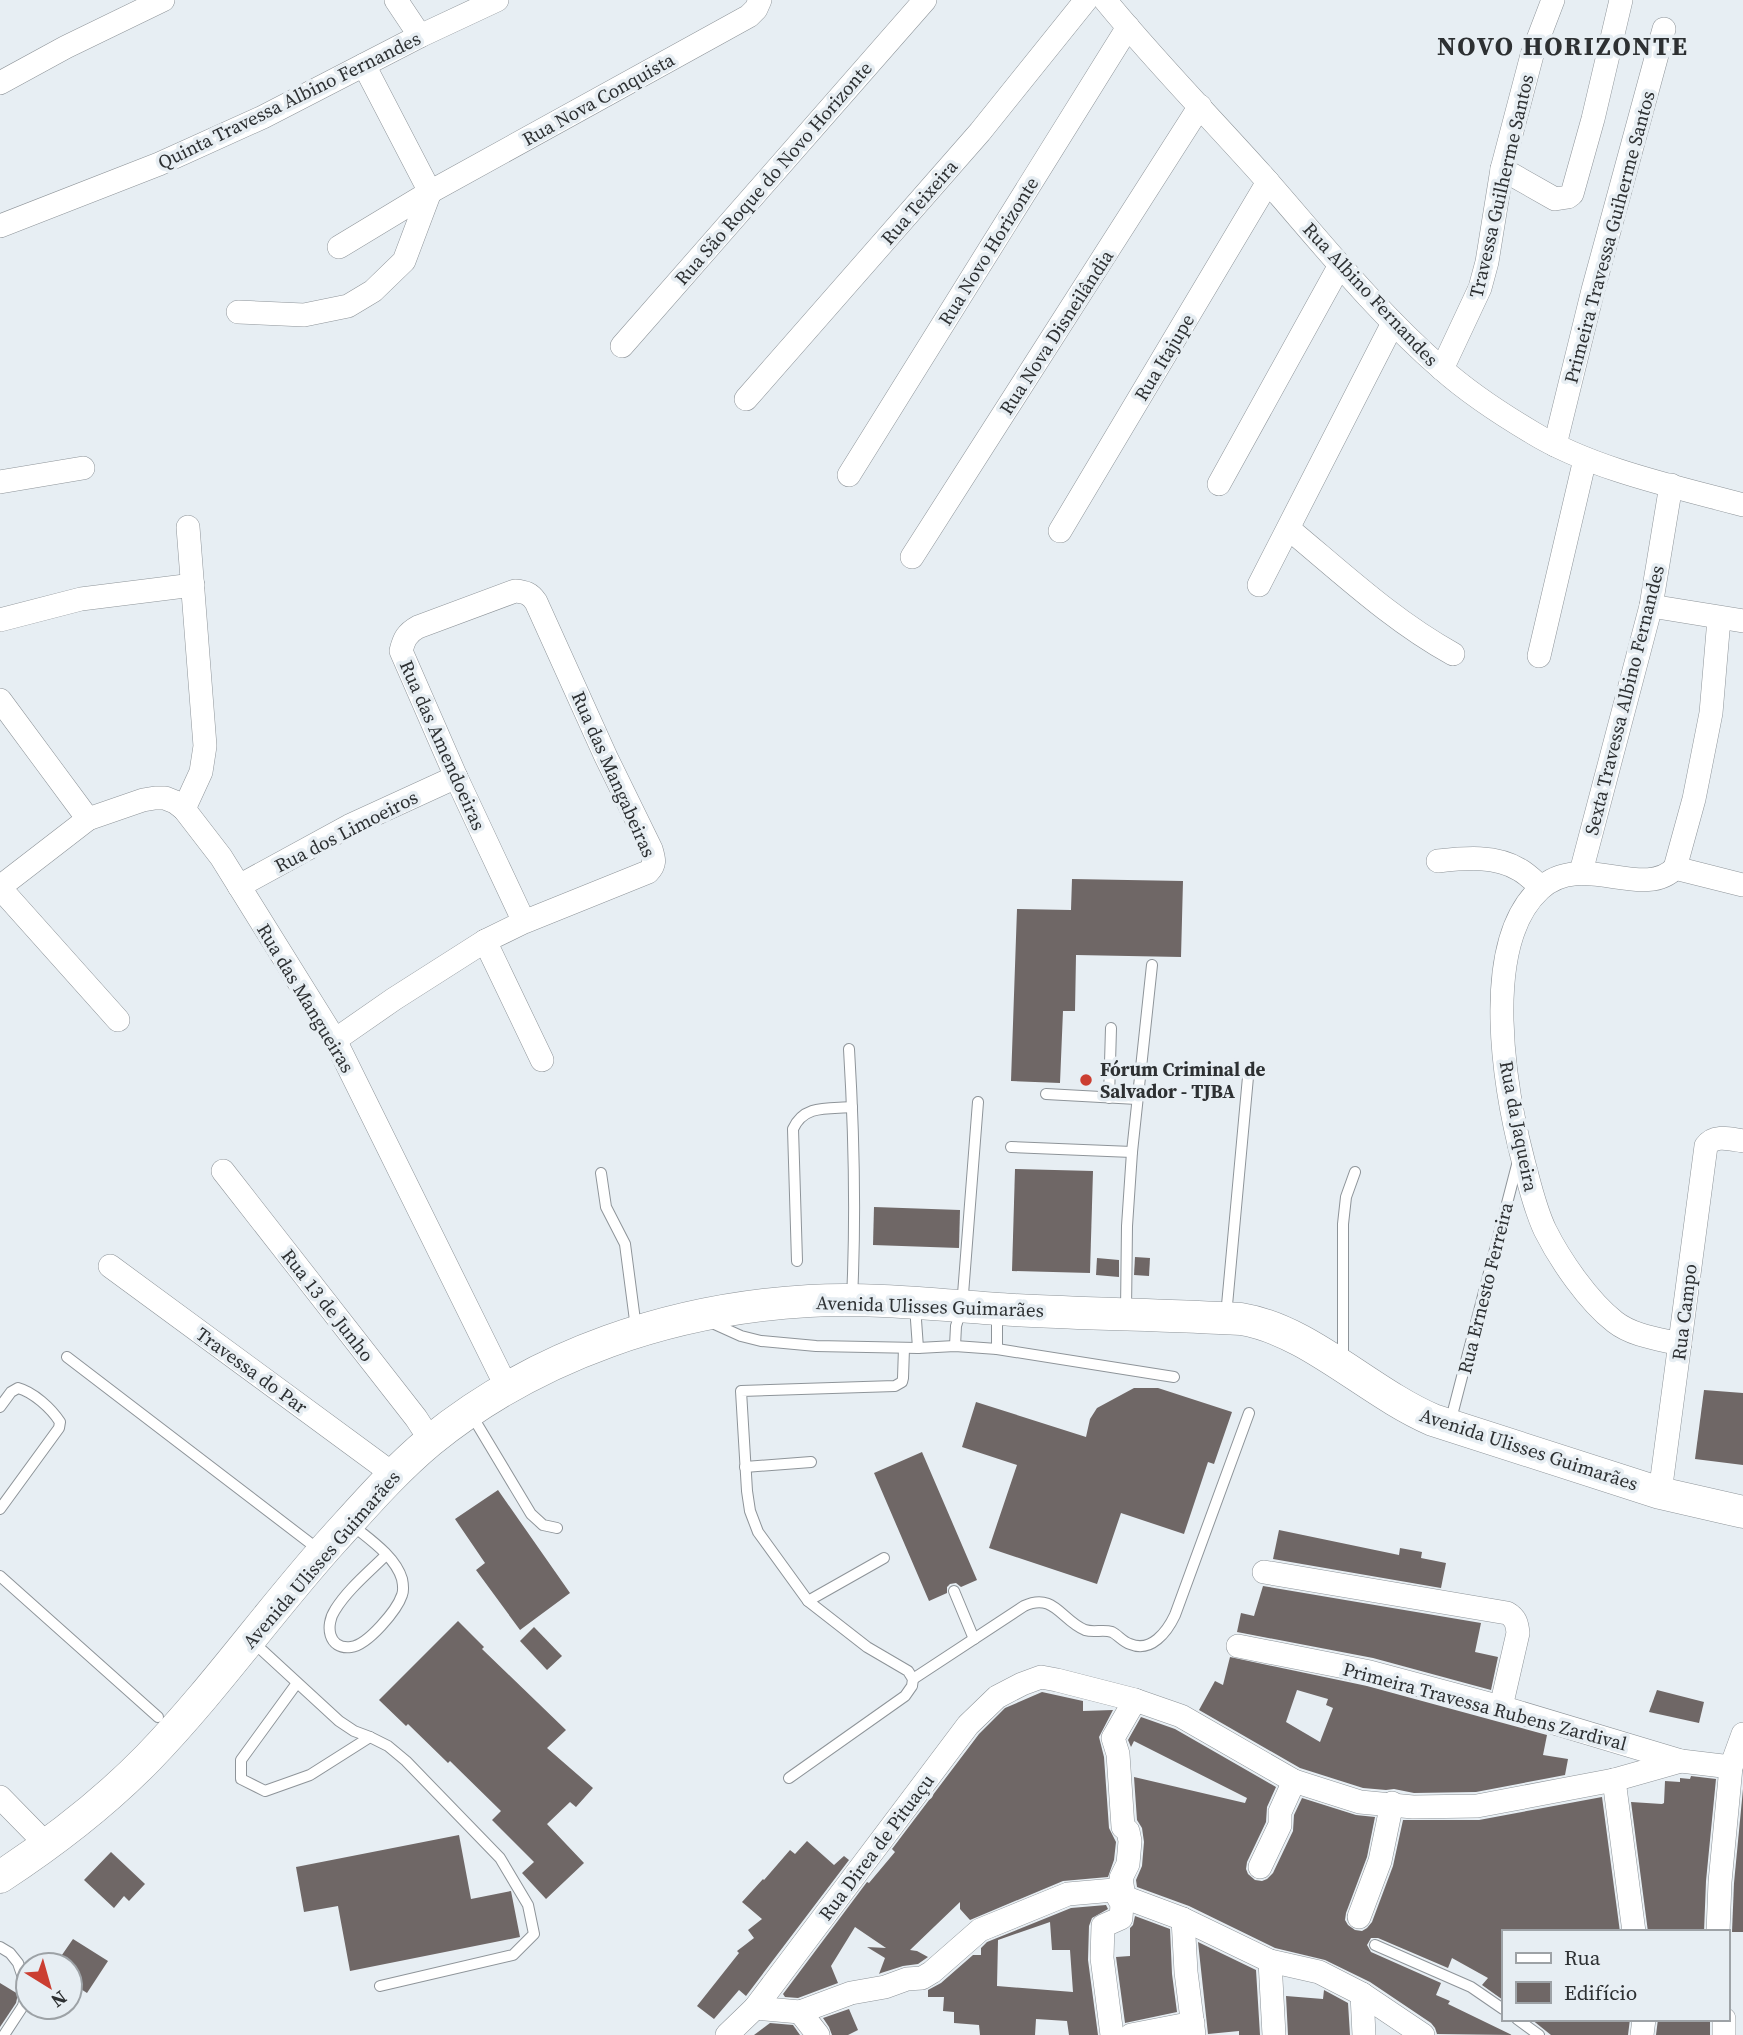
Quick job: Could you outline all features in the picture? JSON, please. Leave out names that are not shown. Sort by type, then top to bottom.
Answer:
[{"type":"main road","name":"Avenida Ulisses Guimarães","points":[[0,1877],[47,1845],[146,1760],[166,1724],[250,1640],[316,1547],[349,1523],[393,1474],[431,1441],[470,1412],[545,1367],[637,1331],[694,1316],[809,1301],[852,1301],[1226,1318],[1256,1322],[1286,1333],[1403,1406],[1450,1426],[1660,1493],[1743,1511]]},
{"type":"street","points":[[0,83],[66,47],[163,0]]},
{"type":"street","points":[[397,0],[420,36]]},
{"type":"street","name":"Quinta Travessa Albino Fernandes","points":[[0,226],[159,164],[263,117],[420,36],[497,0]]},
{"type":"street","name":"Rua Nova Conquista","points":[[339,247],[430,192],[749,16],[760,0]]},
{"type":"street","name":"Rua São Roque do Novo Horizonte","points":[[622,346],[925,0]]},
{"type":"street","name":"Rua Teixeira","points":[[746,399],[980,132],[1086,0]]},
{"type":"street","name":"Rua Albino Fernandes","points":[[1105,0],[1340,265],[1442,369],[1506,416],[1555,445],[1585,458],[1743,505]]},
{"type":"street","name":"Travessa Guilherme Santos","points":[[1442,369],[1480,288],[1487,262],[1502,169],[1532,55],[1553,0]]},
{"type":"street","points":[[1502,169],[1555,199],[1572,194],[1621,0]]},
{"type":"street","name":"Rua Novo Horizonte","points":[[849,475],[1128,27]]},
{"type":"street","name":"Primeira Travessa Guiherme Santos","points":[[1555,445],[1593,290],[1664,29]]},
{"type":"street","points":[[238,312],[304,315],[348,306],[373,291],[404,261],[430,192],[364,65]]},
{"type":"street","name":"Rua Nova Disneilândia","points":[[912,557],[1200,106]]},
{"type":"street","name":"Rua Itajupe","points":[[1060,531],[1268,182]]},
{"type":"street","points":[[1219,484],[1340,265]]},
{"type":"street","points":[[1259,585],[1394,323]]},
{"type":"street","points":[[1539,656],[1585,458]]},
{"type":"street","points":[[0,482],[83,468]]},
{"type":"street","name":"Sexta Travessa Albino Fernandes","points":[[1581,872],[1651,606],[1671,485]]},
{"type":"street","points":[[118,1020],[0,887],[88,819],[155,798],[165,798],[184,809],[201,772],[205,746],[188,527]]},
{"type":"street","points":[[1289,529],[1426,640],[1453,654]]},
{"type":"street","points":[[0,620],[81,599],[193,586]]},
{"type":"street","name":"Rua das Amendoeiras","points":[[515,592],[408,632],[401,650],[456,777],[524,922]]},
{"type":"street","name":"Rua das Mangabeiras","points":[[335,1040],[485,941],[524,922],[648,872],[653,866],[655,861],[651,849],[536,602],[526,592],[515,592]]},
{"type":"street","points":[[1651,606],[1743,621]]},
{"type":"street","points":[[1438,861],[1494,860],[1520,870],[1541,887],[1560,877],[1581,872],[1648,880],[1668,875],[1675,868],[1694,799],[1711,713],[1719,619]]},
{"type":"street","points":[[0,701],[88,819]]},
{"type":"street","name":"Rua dos Limoeiros","points":[[239,886],[349,826],[456,777]]},
{"type":"street","name":"Rua das Mangueiras","points":[[184,809],[221,857],[335,1040],[507,1388]]},
{"type":"street","points":[[1675,868],[1743,885]]},
{"type":"street","name":"Rua da Jaqueira","points":[[1541,887],[1526,905],[1516,925],[1503,978],[1505,1069],[1520,1151],[1534,1202],[1545,1229],[1567,1265],[1598,1306],[1616,1324],[1637,1334],[1680,1345]]},
{"type":"street","points":[[485,941],[542,1060]]},
{"type":"street","name":"Rua Campo","points":[[1660,1493],[1705,1150],[1708,1142],[1719,1138],[1743,1141]]},
{"type":"street","name":"Rua 13 de Junho","points":[[223,1171],[416,1418],[431,1441]]},
{"type":"street","name":"Travessa do Par","points":[[110,1266],[393,1474]]},
{"type":"street","points":[[1265,1572],[1507,1613],[1516,1622],[1518,1633],[1501,1707]]},
{"type":"street","name":"Primeira Travessa Rubens Zardival","points":[[1238,1646],[1370,1672],[1501,1707],[1681,1761],[1731,1767]]},
{"type":"street","name":"Rua Direa de Pituaçu","points":[[727,2035],[755,2008],[968,1725],[997,1698],[1041,1677],[1135,1700]]},
{"type":"street","points":[[1112,2035],[1102,1958],[1102,1926],[1121,1918],[1122,1904],[1119,1894],[1121,1878],[1128,1864],[1129,1841],[1128,1831],[1123,1827],[1118,1754],[1113,1738],[1135,1700],[1181,1716],[1294,1781],[1360,1802],[1413,1807],[1477,1806],[1614,1780],[1681,1761]]},
{"type":"street","points":[[1718,1930],[1731,1767],[1743,1734]]},
{"type":"street","points":[[1614,1780],[1634,1930]]},
{"type":"street","points":[[1260,1867],[1280,1825],[1280,1812],[1294,1781]]},
{"type":"street","points":[[0,1797],[47,1845]]},
{"type":"street","points":[[1359,1917],[1380,1861],[1392,1803]]},
{"type":"street","points":[[755,2008],[800,2012],[851,1993],[885,1987],[907,1979],[922,1978],[980,1930],[1068,1894],[1119,1894],[1183,1920],[1270,1961],[1319,1972],[1362,1994],[1423,2035]]},
{"type":"street","points":[[1131,2035],[1194,2029],[1186,1972],[1183,1920]]},
{"type":"street","points":[[1270,1961],[1273,2035]]},
{"type":"street","points":[[1362,1994],[1364,2035]]},
{"type":"street","points":[[800,2012],[818,2035]]},
{"type":"lane","points":[[1125,1314],[1132,1152],[1152,965]]},
{"type":"lane","points":[[1109,1098],[1111,1028]]},
{"type":"lane","points":[[849,1049],[854,1261],[852,1301]]},
{"type":"lane","points":[[1226,1318],[1248,1077]]},
{"type":"lane","points":[[1046,1094],[1137,1099]]},
{"type":"lane","points":[[955,1346],[956,1326],[962,1307],[978,1102]]},
{"type":"lane","points":[[797,1261],[793,1129],[798,1119],[807,1112],[852,1107]]},
{"type":"lane","points":[[1011,1147],[1132,1152]]},
{"type":"lane","name":"Rua Ernesto Ferreira","points":[[1450,1426],[1520,1151]]},
{"type":"lane","points":[[1343,1368],[1343,1224],[1346,1197],[1354,1172]]},
{"type":"lane","points":[[601,1173],[606,1207],[625,1244],[637,1331]]},
{"type":"lane","points":[[915,1304],[918,1348]]},
{"type":"lane","points":[[997,1309],[997,1349]]},
{"type":"lane","points":[[694,1316],[741,1336],[761,1341],[816,1346],[955,1346],[997,1349],[1174,1377]]},
{"type":"lane","points":[[789,1778],[905,1696],[913,1679],[908,1671],[867,1647],[808,1601],[758,1532],[750,1511],[741,1391],[895,1386],[902,1382],[903,1378],[904,1348]]},
{"type":"lane","points":[[67,1357],[316,1547]]},
{"type":"lane","points":[[0,1407],[11,1392],[18,1388],[27,1390],[56,1415],[60,1422],[59,1428],[0,1508]]},
{"type":"lane","points":[[470,1412],[531,1514],[543,1525],[557,1528]]},
{"type":"lane","points":[[913,1679],[1024,1606],[1036,1601],[1048,1603],[1082,1628],[1092,1632],[1104,1630],[1113,1633],[1131,1645],[1152,1643],[1161,1636],[1175,1615],[1249,1413]]},
{"type":"lane","points":[[745,1467],[811,1462]]},
{"type":"lane","points":[[349,1523],[386,1555],[394,1564],[403,1582],[403,1594],[370,1637],[349,1648],[337,1644],[329,1634],[328,1623],[333,1611],[386,1555]]},
{"type":"lane","points":[[808,1601],[884,1558]]},
{"type":"lane","points":[[0,1576],[166,1724]]},
{"type":"lane","points":[[954,1591],[974,1639]]},
{"type":"lane","points":[[250,1640],[339,1721],[388,1746],[406,1761],[500,1858],[528,1905],[534,1934],[513,1955],[380,1986]]},
{"type":"lane","points":[[297,1683],[241,1759],[241,1779],[265,1791],[310,1775],[370,1737]]},
{"type":"lane","points":[[1375,1945],[1471,1987],[1502,2009]]},
{"type":"lane","points":[[0,1947],[10,1953],[18,1963],[27,1989],[23,2006],[4,2035]]},
{"type":"lane","points":[[1520,2021],[1539,2035]]},
{"type":"building","points":[[1072,879],[1183,881],[1181,957],[1076,955],[1075,1011],[1063,1011],[1060,1083],[1011,1081],[1017,909],[1071,910]]},
{"type":"building","points":[[1015,1169],[1093,1171],[1090,1273],[1012,1271]]},
{"type":"building","points":[[874,1207],[960,1210],[959,1248],[873,1245]]},
{"type":"building","points":[[1135,1257],[1150,1258],[1149,1276],[1134,1275]]},
{"type":"building","points":[[1097,1258],[1119,1260],[1119,1277],[1096,1275]]},
{"type":"building","points":[[1134,1388],[1158,1388],[1232,1412],[1214,1464],[1208,1462],[1184,1534],[1121,1513],[1097,1584],[989,1548],[1017,1465],[962,1447],[976,1402],[1086,1437],[1090,1419],[1097,1408]]},
{"type":"building","points":[[1704,1390],[1743,1393],[1743,1465],[1695,1459]]},
{"type":"building","points":[[922,1452],[977,1580],[961,1587],[956,1583],[950,1584],[947,1593],[929,1601],[874,1473]]},
{"type":"building","points":[[498,1490],[570,1593],[520,1630],[476,1570],[485,1563],[455,1519]]},
{"type":"building","points":[[1279,1530],[1399,1555],[1400,1548],[1422,1552],[1421,1558],[1446,1563],[1441,1588],[1273,1559]]},
{"type":"building","points":[[1263,1586],[1481,1623],[1475,1652],[1498,1657],[1491,1690],[1373,1658],[1237,1632],[1241,1613],[1254,1616]]},
{"type":"building","points":[[458,1621],[484,1647],[482,1649],[566,1730],[547,1748],[593,1788],[576,1807],[570,1802],[547,1824],[584,1863],[546,1899],[522,1873],[534,1862],[492,1820],[501,1811],[450,1761],[448,1763],[379,1700]]},
{"type":"building","points":[[534,1627],[562,1656],[547,1670],[520,1641]]},
{"type":"building","points":[[1230,1657],[1367,1686],[1547,1735],[1543,1755],[1568,1759],[1565,1775],[1476,1792],[1414,1793],[1363,1788],[1300,1768],[1199,1710],[1215,1681],[1223,1685]],"holes":[[[1297,1690],[1328,1699],[1326,1705],[1333,1708],[1320,1742],[1286,1722]]]},
{"type":"building","points":[[1657,1690],[1704,1702],[1699,1723],[1649,1712]]},
{"type":"building","points":[[1042,1692],[1083,1701],[1083,1711],[1113,1710],[1099,1737],[1104,1757],[1109,1828],[1116,1842],[1108,1877],[1063,1881],[970,1920],[960,1909],[960,1902],[910,1950],[928,1957],[918,1964],[879,1974],[885,1958],[867,1947],[886,1948],[855,1927],[831,1966],[838,1983],[798,1998],[785,1997],[783,1994],[867,1882],[869,1883],[895,1852],[892,1849],[979,1734],[1005,1708]]},
{"type":"building","points":[[1141,1717],[1175,1729],[1276,1787],[1267,1807],[1266,1822],[1247,1862],[1248,1874],[1255,1880],[1262,1881],[1273,1873],[1293,1831],[1294,1815],[1302,1798],[1356,1815],[1375,1817],[1367,1857],[1345,1920],[1355,1930],[1362,1931],[1372,1922],[1393,1866],[1403,1820],[1479,1820],[1602,1797],[1620,1930],[1502,1930],[1502,1999],[1482,1985],[1488,1978],[1452,1958],[1448,1968],[1378,1938],[1371,1938],[1367,1945],[1371,1952],[1441,1983],[1436,1995],[1450,2001],[1448,2004],[1512,2035],[1437,2034],[1431,2023],[1370,1982],[1325,1960],[1275,1948],[1189,1906],[1137,1887],[1144,1842],[1142,1828],[1137,1820],[1134,1777],[1245,1803],[1247,1798],[1134,1741],[1131,1747],[1128,1740]]},
{"type":"building","points":[[1691,1776],[1716,1779],[1704,1930],[1648,1930],[1631,1802],[1662,1804],[1665,1781],[1680,1782],[1680,1778],[1690,1779]]},
{"type":"building","points":[[1743,1789],[1743,1932],[1732,1932],[1734,1883]]},
{"type":"building","points":[[459,1835],[471,1899],[511,1891],[520,1937],[350,1971],[338,1906],[304,1912],[296,1867]]},
{"type":"building","points":[[807,1841],[834,1865],[844,1856],[849,1860],[746,1996],[739,1990],[714,2019],[697,2006],[739,1953],[737,1951],[754,1938],[748,1930],[762,1919],[742,1902],[790,1850],[795,1854]]},
{"type":"building","points":[[111,1852],[145,1884],[129,1901],[124,1896],[114,1908],[84,1880]]},
{"type":"building","points":[[1106,1905],[1108,1909],[1092,1918],[1089,1926],[1088,1960],[1098,2035],[1069,2035],[1067,2021],[1036,2019],[1035,2035],[980,2035],[979,2025],[954,2023],[954,2012],[943,2011],[944,1997],[928,1997],[928,1990],[941,1983],[973,1955],[981,1955],[981,1948],[987,1942],[1071,1908]],"holes":[[[1050,1922],[1052,1950],[1070,1950],[1073,1992],[997,1986],[998,1940]]]},
{"type":"building","points":[[1135,1916],[1170,1929],[1177,2012],[1125,2023],[1116,1957],[1130,1956],[1130,1928]]},
{"type":"building","points":[[73,1939],[108,1961],[87,1993],[84,1991],[84,1951],[65,1951]]},
{"type":"building","points":[[1198,1942],[1256,1970],[1260,2035],[1239,2035],[1239,2031],[1208,2034]]},
{"type":"building","points":[[0,1983],[14,1992],[14,2006],[0,2027]]},
{"type":"building","points":[[1324,1990],[1348,2003],[1350,2035],[1288,2035],[1286,1996],[1323,1999]]},
{"type":"building","points":[[849,2009],[858,2030],[848,2035],[832,2035],[823,2018]]},
{"type":"building","points":[[1534,2021],[1630,2021],[1628,2035],[1551,2035]]},
{"type":"building","points":[[1658,2021],[1710,2021],[1710,2035],[1656,2035]]},
{"type":"building","points":[[770,2023],[793,2025],[800,2035],[754,2035]]},
{"type":"place","name":"Fórum Criminal de Salvador - TJBA","points":[[1086,1080]]},
{"type":"district","name":"NOVO HORIZONTE","points":[[1563,46]]}]
